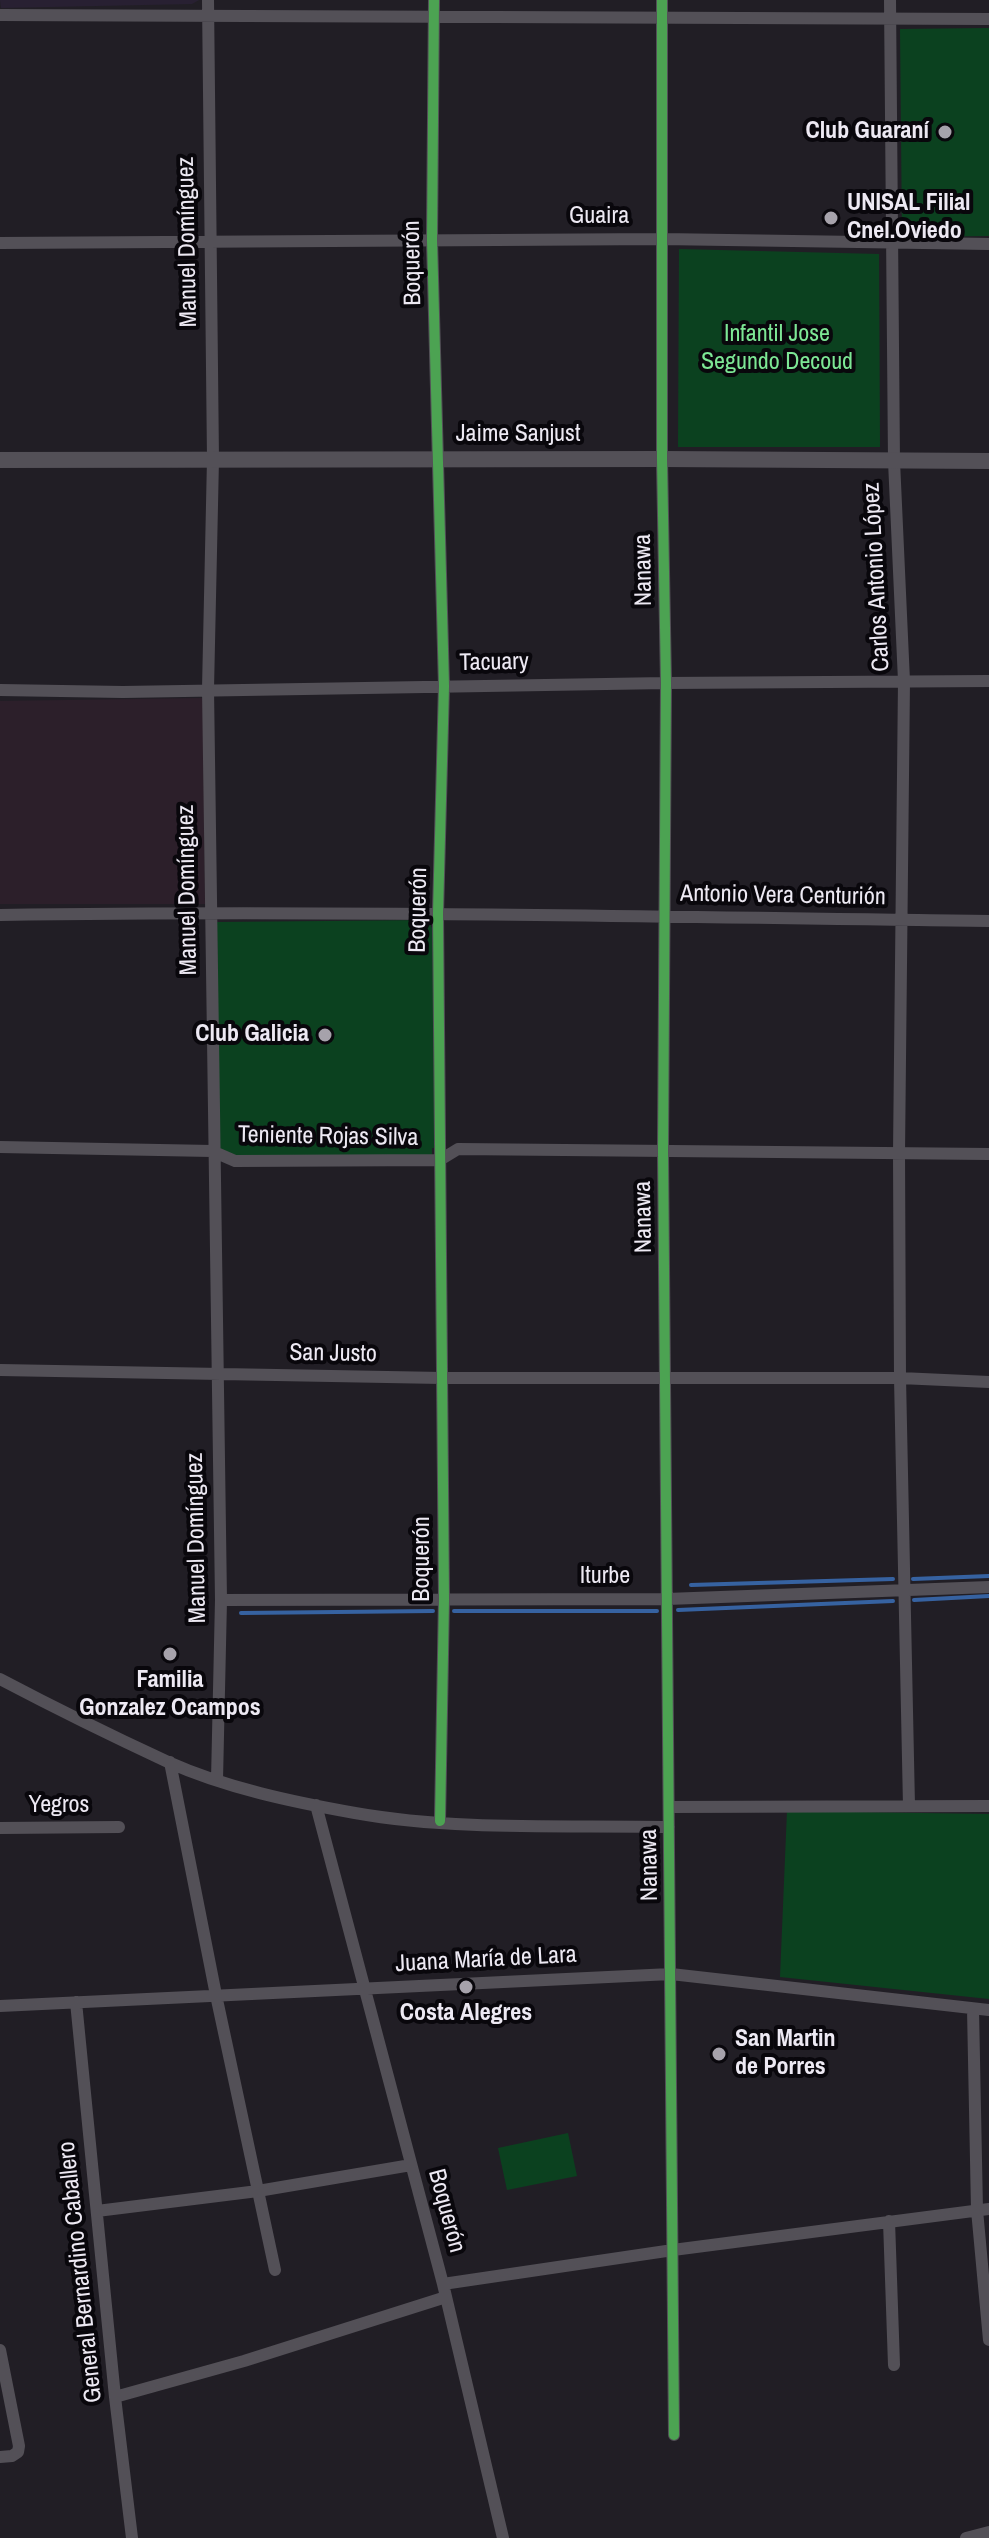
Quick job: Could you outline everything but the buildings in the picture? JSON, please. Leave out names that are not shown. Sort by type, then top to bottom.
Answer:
[{"type":"main road","name":"Jaime Sanjust","points":[[0,460],[989,461]]},
{"type":"street","name":"Manuel Domínguez","points":[[208,0],[213,459],[208,689],[212,1151],[221,1600],[217,1780]]},
{"type":"street","name":"Boquerón","points":[[434,0],[432,240],[444,686],[438,913],[444,1599],[440,1821]]},
{"type":"street","name":"Nanawa","points":[[662,0],[662,459],[666,683],[663,1151],[674,2435]]},
{"type":"street","name":"Carlos Antonio López","points":[[890,0],[894,461],[904,681],[899,1153],[900,1378],[909,1806]]},
{"type":"street","points":[[0,15],[989,19]]},
{"type":"street","name":"Guaira","points":[[0,243],[662,239],[989,244]]},
{"type":"street","name":"Tacuary","points":[[0,690],[989,681]]},
{"type":"street","name":"Antonio Vera Centurión","points":[[0,915],[211,911],[989,921]]},
{"type":"street","name":"Teniente Rojas Silva","points":[[0,1147],[212,1151],[235,1161],[440,1160],[458,1149],[989,1154]]},
{"type":"street","name":"San Justo","points":[[0,1370],[442,1378],[900,1378],[989,1382]]},
{"type":"street","name":"Iturbe","points":[[221,1600],[667,1599],[989,1587]]},
{"type":"street","points":[[0,1679],[170,1762],[217,1780],[316,1805],[357,1814],[440,1821],[669,1827]]},
{"type":"street","points":[[170,1762],[275,2270]]},
{"type":"street","name":"Boquerón","points":[[316,1805],[445,2291],[503,2538]]},
{"type":"street","points":[[669,1807],[989,1806]]},
{"type":"street","name":"Yegros","points":[[0,1828],[119,1827]]},
{"type":"street","name":"Juana María de Lara","points":[[0,2006],[671,1974],[989,2010]]},
{"type":"street","name":"General Bernardino Caballero","points":[[76,2002],[132,2538]]},
{"type":"street","points":[[973,2009],[989,2340]]},
{"type":"street","points":[[97,2211],[258,2191],[411,2165]]},
{"type":"street","points":[[115,2397],[244,2361],[445,2291],[673,2250],[983,2209]]},
{"type":"street","points":[[889,2221],[894,2365]]},
{"type":"street","points":[[0,2350],[19,2446],[18,2452],[12,2456],[0,2457]]},
{"type":"street","points":[[966,2538],[989,2532]]},
{"type":"shaded area","points":[[0,0],[199,0],[192,4],[1,8]]},
{"type":"shaded area","points":[[203,698],[205,904],[0,904],[0,701]]},
{"type":"green space","name":"Club Guaraní","points":[[989,28],[989,236],[902,237],[900,29]]},
{"type":"green space","name":"Infantil Jose Segundo Decoud","points":[[679,249],[879,254],[880,447],[678,447]]},
{"type":"green space","name":"Club Galicia","points":[[431,920],[431,927],[434,928],[435,1148],[432,1148],[432,1155],[235,1155],[219,1148],[217,922]]},
{"type":"green space","points":[[787,1811],[989,1814],[989,1999],[780,1977]]},
{"type":"green space","points":[[568,2133],[577,2176],[507,2190],[498,2148]]},
{"type":"waterway","points":[[913,1579],[989,1576]]},
{"type":"waterway","points":[[691,1585],[893,1579]]},
{"type":"waterway","points":[[914,1600],[989,1596]]},
{"type":"waterway","points":[[678,1610],[893,1601]]},
{"type":"waterway","points":[[241,1613],[433,1611]]},
{"type":"waterway","points":[[454,1611],[657,1611]]},
{"type":"cycle path","points":[[434,0],[432,240],[444,686],[438,913],[444,1599],[440,1821]]},
{"type":"cycle path","points":[[662,0],[662,459],[666,683],[663,1151],[674,2435]]},
{"type":"place","name":"Club Guaraní","points":[[945,132]]},
{"type":"place","name":"UNISAL Filial Cnel.Oviedo","points":[[831,218]]},
{"type":"place","name":"Club Galicia","points":[[325,1035]]},
{"type":"place","name":"Familia Gonzalez Ocampos","points":[[170,1654]]},
{"type":"place","name":"Costa Alegres","points":[[466,1987]]},
{"type":"place","name":"San Martin de Porres","points":[[719,2054]]}]
